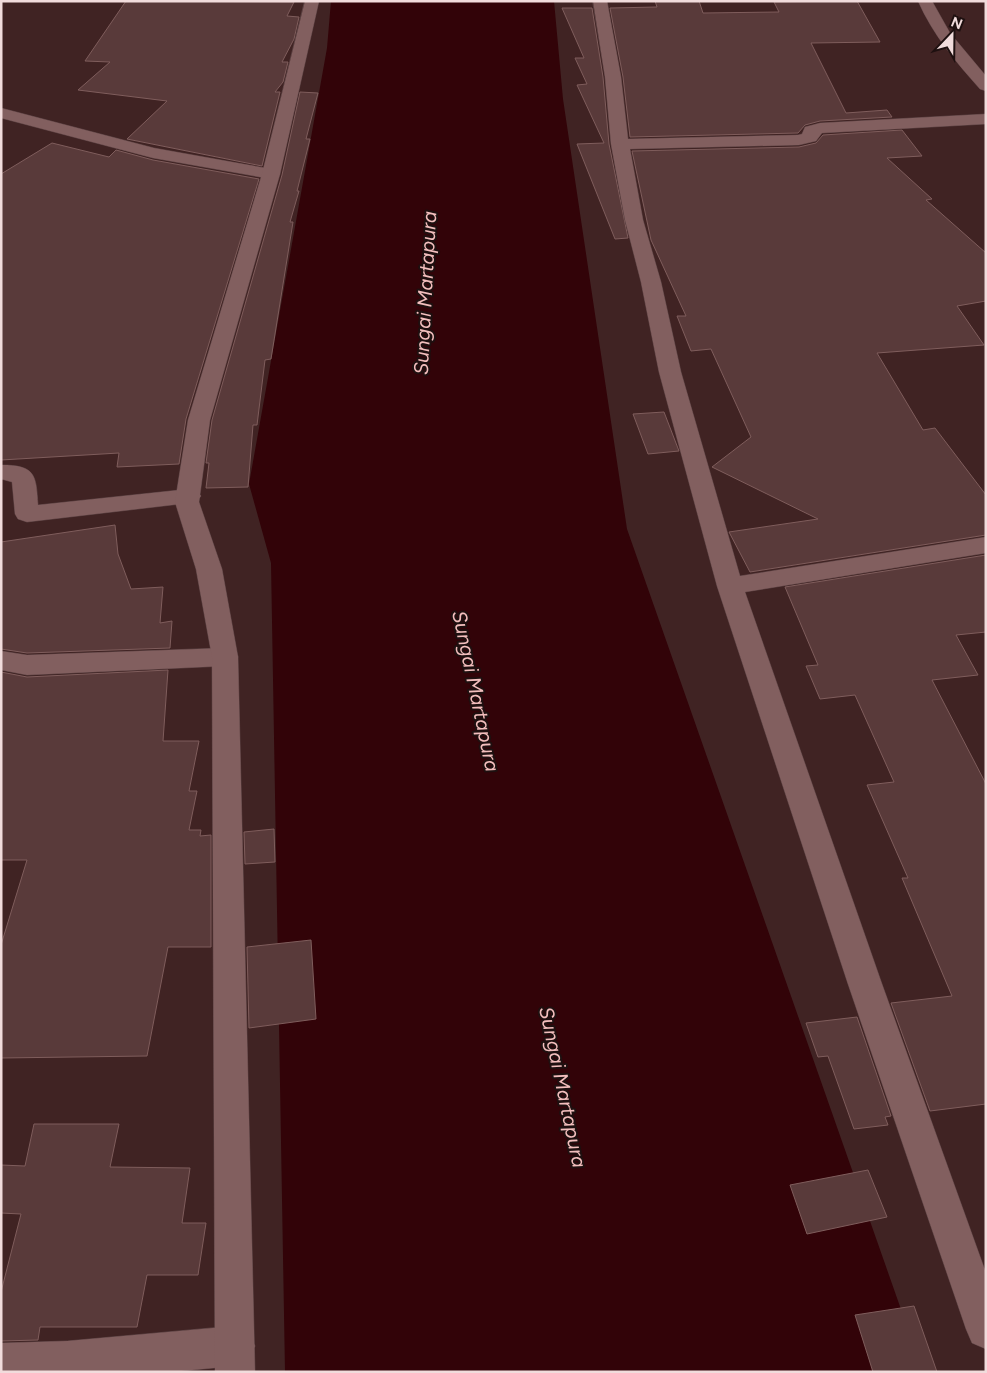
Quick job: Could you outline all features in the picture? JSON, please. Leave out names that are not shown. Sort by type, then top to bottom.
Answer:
[{"type":"street","points":[[1,1363],[235,1359],[225,657],[209,569],[188,499],[199,420],[271,174],[312,1]]},
{"type":"street","points":[[600,1],[613,77],[620,144],[634,220],[651,282],[670,372],[730,586],[864,984],[986,1329]]},
{"type":"street","points":[[925,1],[929,13],[949,42],[986,86]]},
{"type":"street","points":[[1,113],[154,153],[271,174]]},
{"type":"street","points":[[620,144],[804,139],[810,137],[811,131],[820,128],[986,120]]},
{"type":"street","points":[[1,472],[12,472],[24,478],[13,496],[28,514],[188,499]]},
{"type":"street","points":[[730,586],[986,545]]},
{"type":"street","points":[[1,660],[27,665],[225,657]]},
{"type":"water","name":"Sungai Martapura","points":[[331,1],[554,1],[563,99],[627,529],[923,1372],[285,1372],[271,563],[249,484],[327,48]]},
{"type":"building","points":[[126,1],[294,2],[287,16],[299,17],[294,39],[282,62],[288,62],[283,82],[275,92],[280,92],[262,166],[127,139],[167,101],[78,90],[110,62],[85,61]]},
{"type":"building","points":[[655,1],[699,1],[703,13],[779,12],[774,2],[857,1],[880,42],[811,43],[846,113],[887,110],[892,117],[820,121],[805,125],[798,133],[630,137],[623,77],[610,8],[657,7]]},
{"type":"building","points":[[562,8],[592,8],[603,77],[609,144],[628,238],[615,239],[577,144],[604,143],[577,85],[587,84],[575,58],[584,58]]},
{"type":"building","points":[[300,92],[318,93],[306,139],[310,139],[297,191],[299,191],[290,222],[293,222],[271,359],[265,360],[257,425],[253,425],[248,487],[206,488],[209,463],[206,463],[212,420],[282,175]]},
{"type":"building","points":[[902,130],[922,156],[887,158],[932,199],[926,200],[986,253],[986,301],[957,306],[984,345],[877,353],[923,430],[935,428],[986,495],[986,535],[750,572],[729,532],[818,519],[712,467],[751,437],[711,349],[691,351],[677,316],[686,316],[651,240],[632,151],[799,147],[816,143],[823,135]]},
{"type":"building","points":[[52,143],[109,157],[116,150],[153,160],[259,179],[186,419],[179,464],[117,467],[119,453],[1,460],[1,174]]},
{"type":"building","points":[[664,412],[679,451],[648,454],[633,414]]},
{"type":"building","points":[[115,525],[118,554],[131,589],[163,587],[160,623],[172,621],[170,648],[27,653],[1,649],[1,542]]},
{"type":"building","points":[[986,555],[986,632],[956,635],[978,675],[932,680],[986,784],[986,1104],[930,1111],[891,1003],[952,996],[902,878],[908,878],[867,785],[894,782],[855,695],[820,699],[806,666],[818,665],[785,587]]},
{"type":"building","points":[[168,670],[163,741],[199,741],[189,791],[197,791],[189,830],[201,830],[200,836],[211,835],[211,947],[168,947],[147,1056],[1,1058],[1,945],[27,860],[1,860],[1,672],[27,677]]},
{"type":"building","points":[[274,829],[275,862],[245,864],[244,832]]},
{"type":"building","points":[[311,940],[316,1019],[249,1028],[247,947]]},
{"type":"building","points":[[857,1017],[891,1116],[885,1117],[888,1125],[854,1129],[828,1056],[818,1057],[806,1023]]},
{"type":"building","points":[[34,1124],[119,1124],[110,1167],[190,1168],[182,1223],[206,1223],[198,1275],[147,1275],[137,1327],[40,1327],[38,1340],[1,1341],[1,1292],[21,1214],[1,1213],[1,1165],[25,1166]]},
{"type":"building","points":[[868,1170],[887,1217],[807,1234],[790,1185]]},
{"type":"building","points":[[914,1306],[937,1372],[873,1372],[855,1315]]}]
